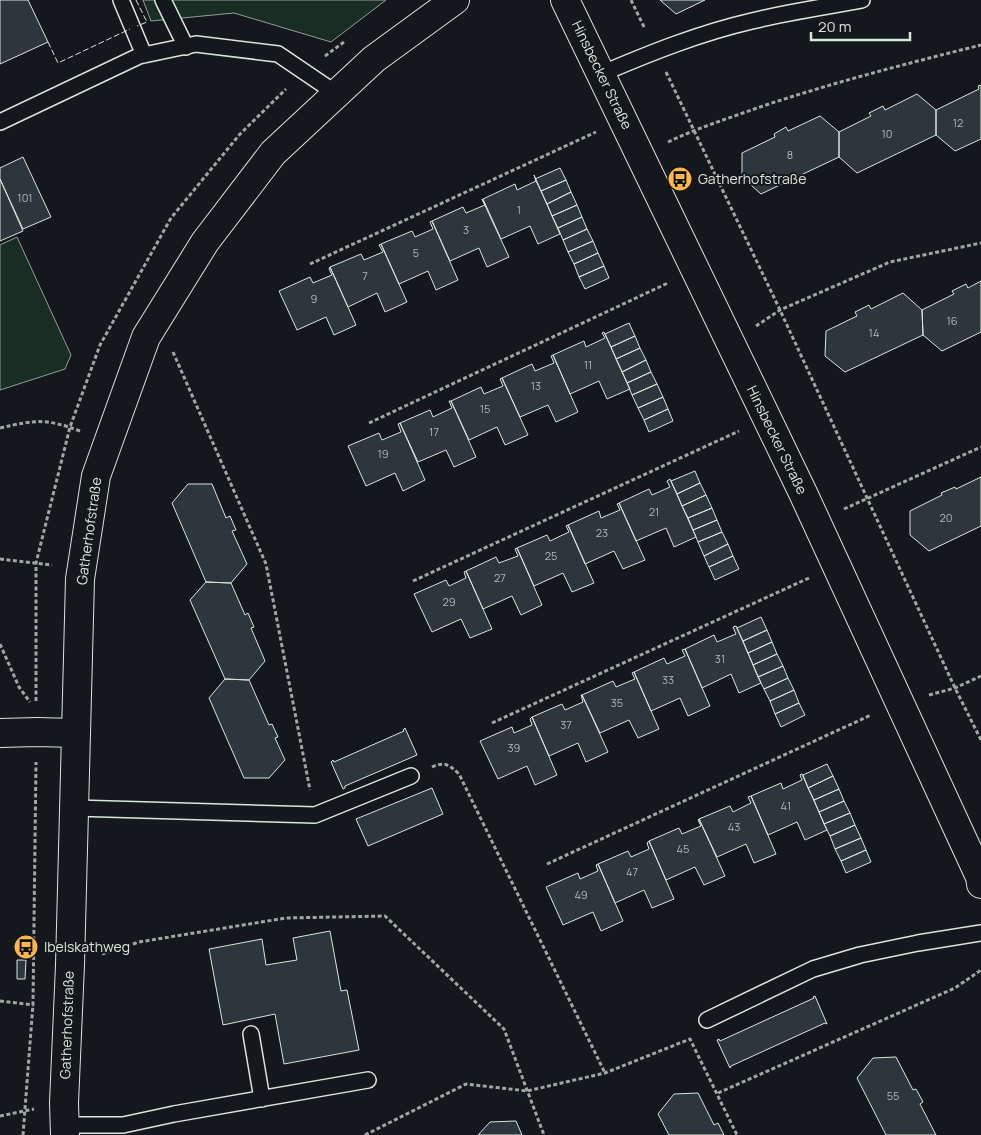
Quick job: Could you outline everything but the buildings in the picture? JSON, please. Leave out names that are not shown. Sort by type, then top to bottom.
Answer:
[{"type":"street","name":"Gatherhofstraße","points":[[65,1130],[64,1103],[70,965],[80,579],[96,476],[108,441],[146,337],[205,242],[273,153],[374,59],[455,0]]},
{"type":"street","name":"Hinsbecker Straße","points":[[565,0],[767,418],[980,877],[981,884]]},
{"type":"street","points":[[0,733],[75,733]]},
{"type":"lane","points":[[120,0],[144,55]]},
{"type":"lane","points":[[163,0],[186,46]]},
{"type":"lane","points":[[601,74],[656,50],[696,37],[753,21],[862,0]]},
{"type":"lane","points":[[0,122],[144,55],[196,44],[278,54],[337,94]]},
{"type":"lane","points":[[74,808],[315,815],[411,776]]},
{"type":"lane","points":[[707,1020],[813,969],[860,955],[981,933]]},
{"type":"lane","points":[[251,1034],[262,1099]]},
{"type":"lane","points":[[65,1130],[123,1125],[183,1112],[368,1080]]},
{"type":"path","points":[[631,0],[780,310],[954,688],[981,740]]},
{"type":"path","points":[[694,130],[824,86],[981,45]]},
{"type":"path","points":[[310,264],[623,120]]},
{"type":"path","points":[[780,310],[890,262],[981,243]]},
{"type":"path","points":[[369,423],[695,270]]},
{"type":"path","points":[[158,318],[266,564],[315,815]]},
{"type":"path","points":[[413,581],[767,418]]},
{"type":"path","points":[[0,428],[31,421],[47,420],[108,441]]},
{"type":"path","points":[[866,498],[981,447]]},
{"type":"path","points":[[0,559],[33,563]]},
{"type":"path","points":[[492,723],[836,565]]},
{"type":"path","points":[[0,644],[19,687],[31,702]]},
{"type":"path","points":[[547,864],[899,702],[954,688],[981,676]]},
{"type":"path","points":[[411,776],[440,763],[450,766],[459,774],[605,1073]]},
{"type":"path","points":[[70,965],[139,942],[286,918],[385,916],[504,1029],[526,1092],[544,1135]]},
{"type":"path","points":[[718,1093],[955,988],[981,970]]},
{"type":"path","points":[[0,1001],[68,1008]]},
{"type":"path","points":[[365,1135],[466,1084],[526,1092],[605,1073],[690,1039],[737,1135]]},
{"type":"green space","points":[[143,0],[386,0],[331,42],[234,13],[151,21]]},
{"type":"green space","points":[[17,237],[71,355],[65,369],[0,390],[0,245]]},
{"type":"fence","points":[[136,0],[147,22],[137,26]]},
{"type":"fence","points":[[48,42],[58,63],[130,29]]},
{"type":"place","name":"Gatherhofstraße","points":[[680,179]]},
{"type":"place","name":"Ibelskathweg","points":[[26,947]]}]
